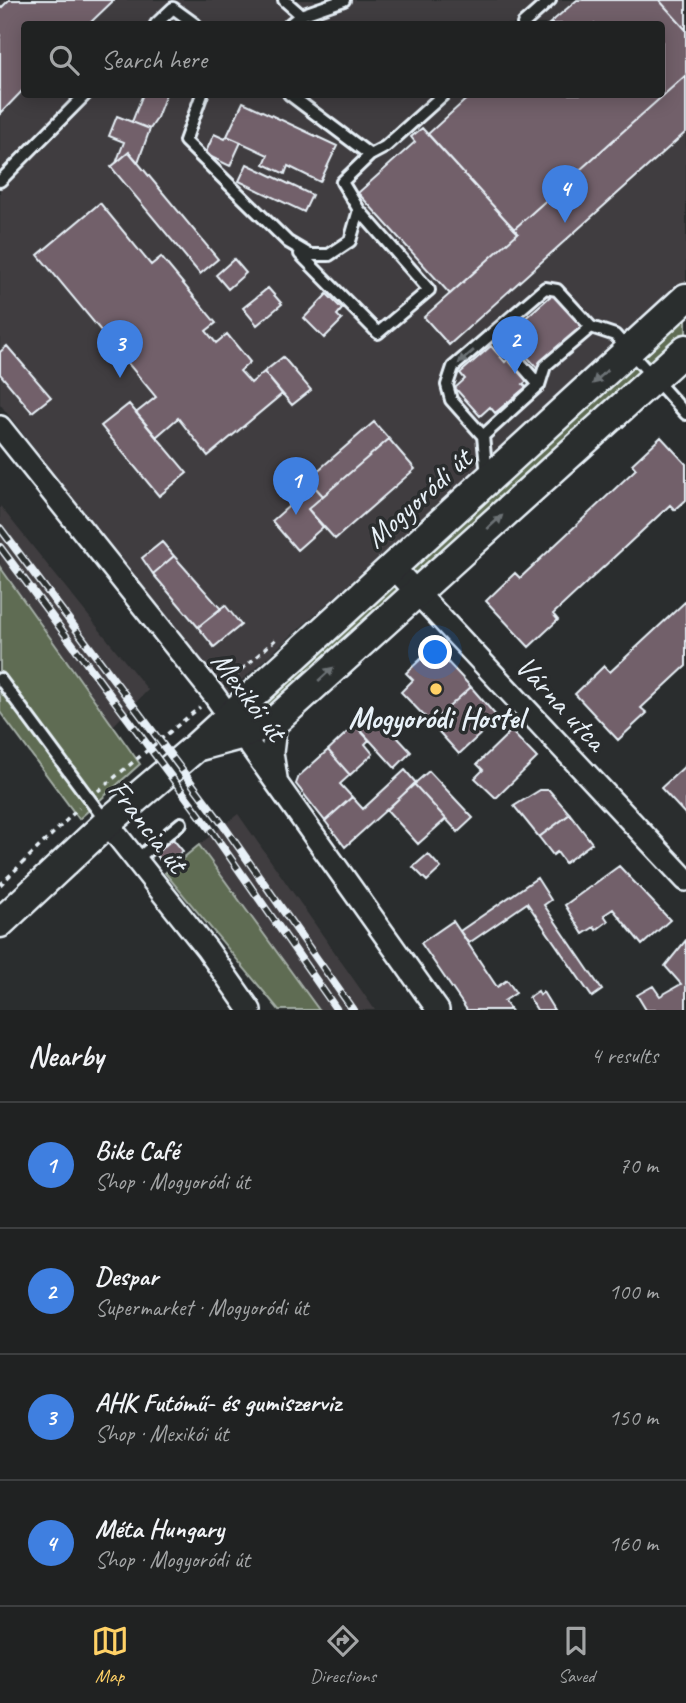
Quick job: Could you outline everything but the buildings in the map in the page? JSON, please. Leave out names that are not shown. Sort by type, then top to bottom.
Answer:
[{"type":"street","name":"Mogyoródi út","points":[[0,923],[686,298]]},
{"type":"street","name":"Mogyoródi út","points":[[227,716],[276,720],[686,349]]},
{"type":"street","name":"Mexikói út","points":[[0,427],[227,716],[439,1010]]},
{"type":"street","name":"Várna utca","points":[[393,567],[686,880]]},
{"type":"street","points":[[276,720],[272,753],[276,783]]},
{"type":"street","points":[[195,748],[225,746],[246,751],[260,760]]},
{"type":"street","name":"Francia út","points":[[107,823],[207,949],[250,1010]]},
{"type":"lane","points":[[159,21],[183,0]]},
{"type":"lane","points":[[284,0],[301,15]]},
{"type":"lane","points":[[294,21],[301,15],[344,0]]},
{"type":"lane","points":[[526,21],[550,0]]},
{"type":"lane","points":[[173,8],[191,21]]},
{"type":"lane","points":[[0,181],[82,98]]},
{"type":"lane","points":[[201,98],[185,141],[378,333],[429,290],[359,211],[342,182],[370,155],[385,147],[440,98]]},
{"type":"lane","points":[[294,98],[370,155]]},
{"type":"lane","points":[[288,242],[310,255],[329,255],[350,241],[359,211]]},
{"type":"lane","points":[[487,480],[483,436],[451,400],[447,385],[453,368],[545,288],[557,290],[572,310],[591,327],[615,335],[686,414]]},
{"type":"lane","points":[[483,436],[539,385],[545,366],[591,327]]},
{"type":"lane","points":[[494,332],[520,356],[539,385]]},
{"type":"lane","name":"Francia út","points":[[0,679],[107,823]]},
{"type":"lane","points":[[137,859],[181,823]]},
{"type":"path","points":[[0,885],[89,799],[227,716],[276,640]]},
{"type":"shaded area","points":[[0,0],[686,0],[686,282],[224,696],[0,404]]},
{"type":"shaded area","points":[[0,506],[148,690],[113,726],[0,567]]},
{"type":"shaded area","points":[[238,814],[375,1010],[319,1010],[199,845]]},
{"type":"green space","points":[[686,298],[686,349],[259,717],[254,709]]},
{"type":"green space","points":[[0,567],[140,764],[79,819],[0,712]]},
{"type":"green space","points":[[199,845],[319,1010],[279,1010],[165,873]]},
{"type":"railway","points":[[0,528],[223,825],[353,1010]]},
{"type":"railway","points":[[0,547],[213,833],[337,1010]]},
{"type":"place","name":"Méta Hungary","points":[[565,223]]},
{"type":"place","name":"Despar","points":[[515,374]]},
{"type":"place","name":"AHK Futómű- és gumiszerviz","points":[[120,378]]},
{"type":"place","name":"Bike Café","points":[[296,515]]},
{"type":"place","name":"Mogyoródi Hostel","points":[[436,689]]}]
